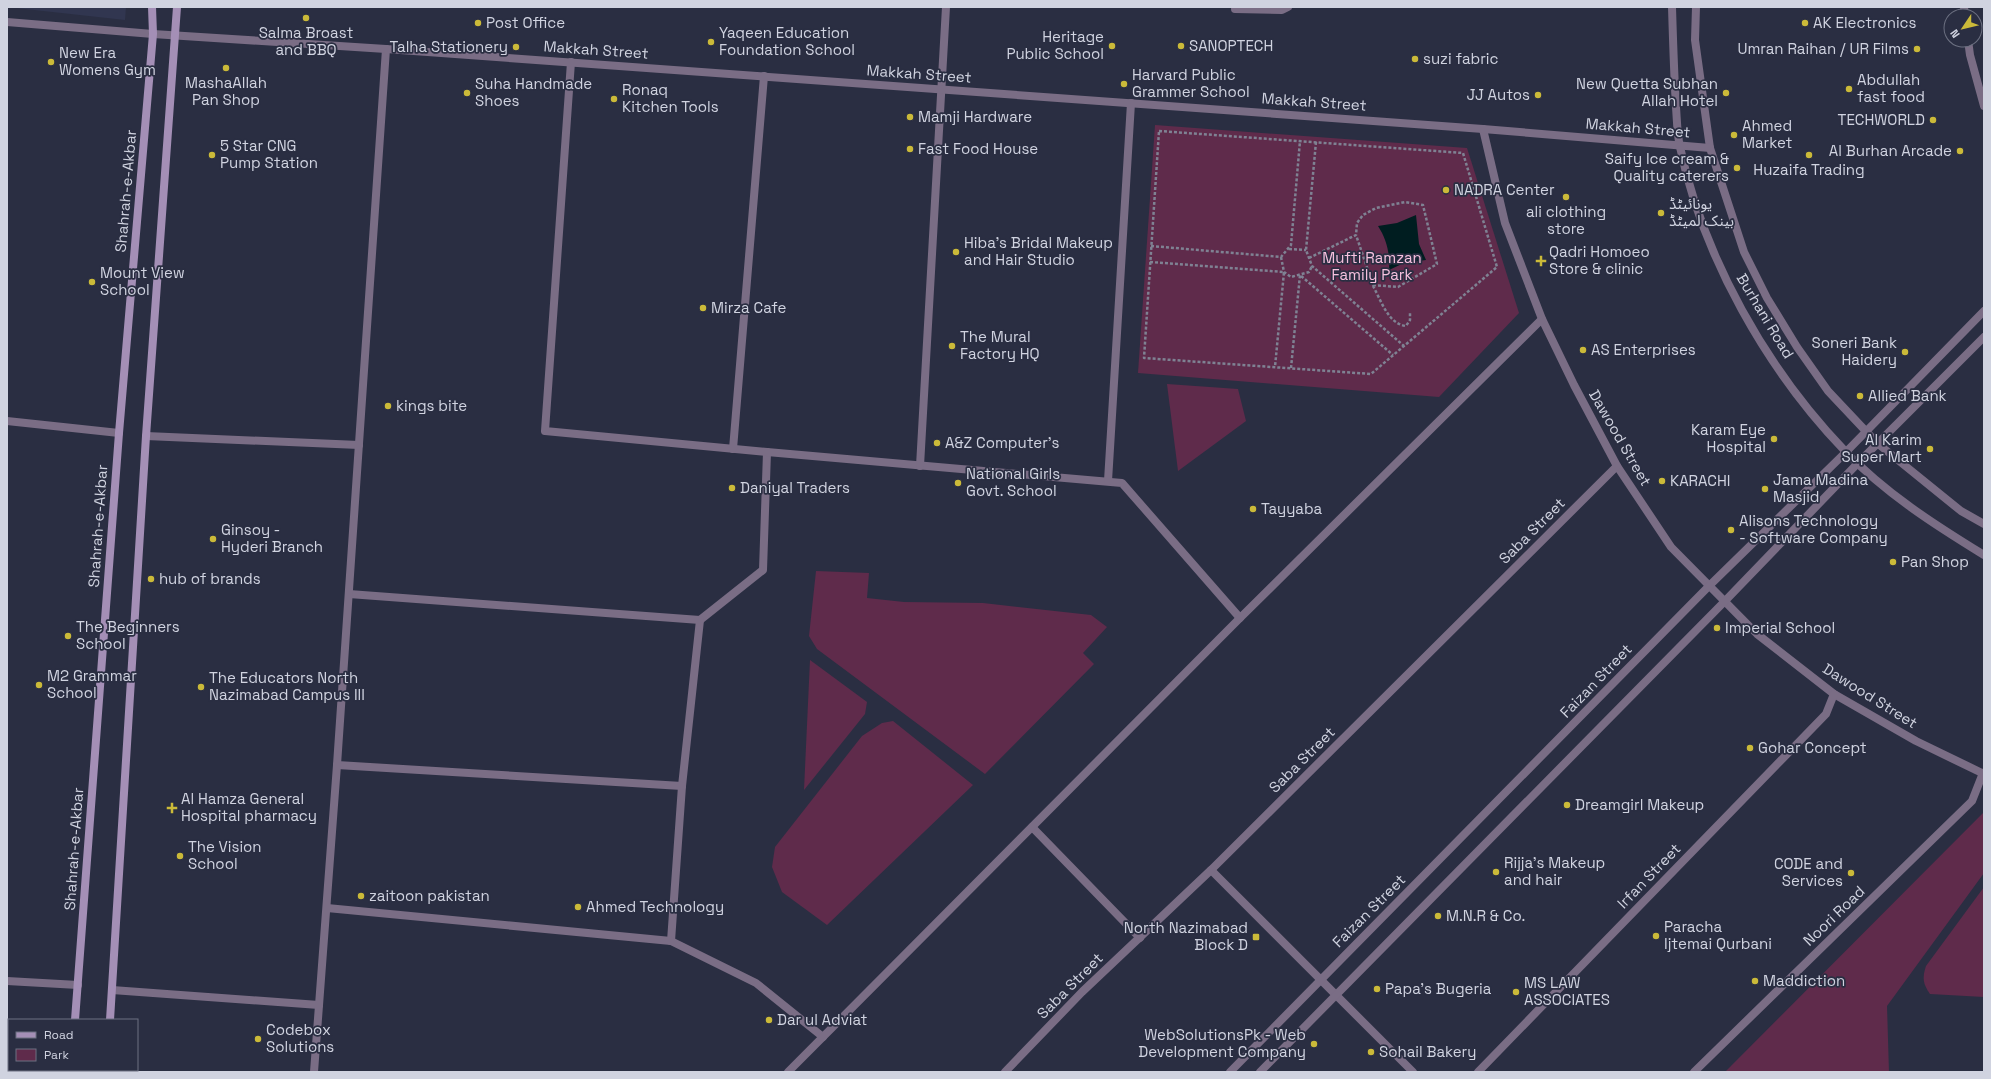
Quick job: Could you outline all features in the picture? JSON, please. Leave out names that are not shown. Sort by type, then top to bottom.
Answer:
[{"type":"main road","name":"Shahrah-e-Akbar","points":[[75,1019],[119,433],[154,34],[152,7]]},
{"type":"main road","points":[[110,1019],[146,436],[177,7]]},
{"type":"street","points":[[920,466],[946,7]]},
{"type":"street","points":[[1235,9],[1282,10],[1288,7]]},
{"type":"street","name":"Burhani Road","points":[[1672,7],[1673,63],[1679,146],[1698,209],[1714,254],[1738,305],[1796,395],[1846,452],[1886,488],[1934,524],[1984,555]]},
{"type":"street","name":"Burhani Road","points":[[1696,7],[1695,40],[1710,148],[1744,252],[1767,298],[1797,347],[1828,391],[1877,444],[1961,512],[1984,524]]},
{"type":"street","name":"Makkah Street","points":[[7,22],[154,34],[386,49],[1131,103],[1482,129],[1710,148]]},
{"type":"street","points":[[1969,48],[1984,106]]},
{"type":"street","points":[[314,1072],[327,908],[386,49]]},
{"type":"street","points":[[570,62],[545,430],[733,449],[1122,483],[1240,618]]},
{"type":"street","points":[[733,449],[764,76]]},
{"type":"street","points":[[1108,481],[1131,103]]},
{"type":"street","name":"Dawood Street","points":[[1482,129],[1505,223],[1542,319],[1574,385],[1617,466],[1671,547],[1757,634],[1834,694],[1916,741],[1984,774]]},
{"type":"street","name":"Faizan Street","points":[[1230,1072],[1709,586],[1866,432],[1984,311]]},
{"type":"street","points":[[788,1072],[1240,618],[1542,319]]},
{"type":"street","points":[[1260,1072],[1725,601],[1858,463],[1984,337]]},
{"type":"street","points":[[7,421],[119,433]]},
{"type":"street","points":[[146,436],[359,445]]},
{"type":"street","points":[[349,594],[700,620],[763,570],[767,452]]},
{"type":"street","name":"Saba Street","points":[[1004,1072],[1082,992],[1211,870],[1617,466]]},
{"type":"street","points":[[671,942],[682,786],[700,620]]},
{"type":"street","name":"Irfan Street","points":[[1478,1072],[1826,714],[1834,694]]},
{"type":"street","points":[[337,765],[682,786]]},
{"type":"street","name":"Noori Road","points":[[1694,1072],[1972,801],[1984,774]]},
{"type":"street","points":[[1032,827],[1140,938]]},
{"type":"street","points":[[1211,870],[1413,1072]]},
{"type":"street","points":[[327,908],[671,942],[756,983],[822,1037]]},
{"type":"street","points":[[7,981],[78,986]]},
{"type":"street","points":[[112,990],[319,1005]]},
{"type":"path","points":[[1158,131],[1316,142],[1463,153],[1497,267],[1371,374],[1144,358],[1158,131]]},
{"type":"path","points":[[1151,246],[1280,257],[1291,245],[1300,141]]},
{"type":"path","points":[[1316,142],[1306,250],[1312,266],[1404,346]]},
{"type":"path","points":[[1373,285],[1398,287],[1437,264],[1423,205],[1405,202],[1376,208],[1363,215],[1357,223],[1356,235],[1373,285],[1389,316],[1399,325],[1406,326],[1410,320],[1410,313]]},
{"type":"path","points":[[1309,258],[1356,235]]},
{"type":"path","points":[[1288,249],[1306,250]]},
{"type":"path","points":[[1275,367],[1284,272],[1280,257]]},
{"type":"path","points":[[1150,262],[1284,272],[1291,277],[1300,276],[1309,272],[1312,266]]},
{"type":"path","points":[[1300,276],[1393,355]]},
{"type":"path","points":[[1291,368],[1300,276]]},
{"type":"shaded area","points":[[7,7],[126,7],[125,20]]},
{"type":"shaded area","points":[[1416,215],[1419,244],[1426,260],[1404,263],[1389,270],[1387,247],[1378,226],[1397,223]]},
{"type":"green space","name":"Mufti Ramzan Family Park","points":[[1155,125],[1467,148],[1519,313],[1439,397],[1138,373]]},
{"type":"green space","points":[[1167,384],[1238,389],[1246,421],[1178,471]]},
{"type":"green space","points":[[816,571],[869,573],[867,598],[904,602],[983,603],[1091,615],[1107,627],[1083,653],[1094,664],[985,774],[817,649],[809,636]]},
{"type":"green space","points":[[810,660],[867,702],[865,714],[804,790]]},
{"type":"green space","points":[[893,721],[973,785],[827,925],[782,892],[772,867],[775,847],[862,736],[882,723]]},
{"type":"green space","points":[[1984,812],[1984,873],[1887,1006],[1889,1072],[1725,1072]]},
{"type":"green space","points":[[1984,887],[1984,997],[1930,994],[1924,981],[1926,966]]},
{"type":"place","name":"Salma Broast and BBQ","points":[[306,18]]},
{"type":"place","name":"Post Office","points":[[478,23]]},
{"type":"place","name":"AK Electronics","points":[[1805,23]]},
{"type":"place","name":"Yaqeen Education Foundation School","points":[[711,42]]},
{"type":"place","name":"Heritage Public School","points":[[1112,46]]},
{"type":"place","name":"SANOPTECH","points":[[1181,46]]},
{"type":"place","name":"Talha Stationery","points":[[516,47]]},
{"type":"place","name":"Umran Raihan / UR Films","points":[[1917,49]]},
{"type":"place","name":"suzi fabric","points":[[1415,59]]},
{"type":"place","name":"New Era Womens Gym","points":[[51,62]]},
{"type":"place","name":"MashaAllah Pan Shop","points":[[226,68]]},
{"type":"place","name":"Harvard Public Grammer School","points":[[1124,84]]},
{"type":"place","name":"Abdullah fast food","points":[[1849,89]]},
{"type":"place","name":"Suha Handmade Shoes","points":[[467,93]]},
{"type":"place","name":"New Quetta Subhan Allah Hotel","points":[[1726,93]]},
{"type":"place","name":"JJ Autos","points":[[1538,95]]},
{"type":"place","name":"Ronaq Kitchen Tools","points":[[614,99]]},
{"type":"place","name":"Mamji Hardware","points":[[910,117]]},
{"type":"place","name":"TECHWORLD","points":[[1933,120]]},
{"type":"place","name":"Ahmed Market","points":[[1734,135]]},
{"type":"place","name":"Fast Food House","points":[[910,149]]},
{"type":"place","name":"Al Burhan Arcade","points":[[1960,151]]},
{"type":"place","name":"5 Star CNG Pump Station","points":[[212,155]]},
{"type":"place","name":"Huzaifa Trading","points":[[1809,155]]},
{"type":"place","name":"Saify Ice cream & Quality caterers","points":[[1737,168]]},
{"type":"place","name":"NADRA Center","points":[[1446,190]]},
{"type":"place","name":"ali clothing store","points":[[1566,197]]},
{"type":"place","name":"یونائیٹڈ بینک لمیٹڈ","points":[[1661,213]]},
{"type":"place","name":"Hiba's Bridal Makeup and Hair Studio","points":[[956,252]]},
{"type":"place","name":"Qadri Homoeo Store & clinic","points":[[1541,261]]},
{"type":"place","name":"Mount View School","points":[[92,282]]},
{"type":"place","name":"Mirza Cafe","points":[[703,308]]},
{"type":"place","name":"The Mural Factory HQ","points":[[952,346]]},
{"type":"place","name":"AS Enterprises","points":[[1583,350]]},
{"type":"place","name":"Soneri Bank Haidery","points":[[1905,352]]},
{"type":"place","name":"Allied Bank","points":[[1860,396]]},
{"type":"place","name":"kings bite","points":[[388,406]]},
{"type":"place","name":"Karam Eye Hospital","points":[[1774,439]]},
{"type":"place","name":"A&Z Computer's","points":[[937,443]]},
{"type":"place","name":"Al Karim Super Mart","points":[[1930,449]]},
{"type":"place","name":"KARACHI","points":[[1662,481]]},
{"type":"place","name":"National Girls Govt. School","points":[[958,483]]},
{"type":"place","name":"Daniyal Traders","points":[[732,488]]},
{"type":"place","name":"Jama Madina Masjid","points":[[1765,489]]},
{"type":"place","name":"Tayyaba","points":[[1253,509]]},
{"type":"place","name":"Alisons Technology - Software Company","points":[[1731,530]]},
{"type":"place","name":"Ginsoy - Hyderi Branch","points":[[213,539]]},
{"type":"place","name":"Pan Shop","points":[[1893,562]]},
{"type":"place","name":"hub of brands","points":[[151,579]]},
{"type":"place","name":"Imperial School","points":[[1717,628]]},
{"type":"place","name":"The Beginners School","points":[[68,636]]},
{"type":"place","name":"M2 Grammar School","points":[[39,685]]},
{"type":"place","name":"The Educators North Nazimabad Campus III","points":[[201,687]]},
{"type":"place","name":"Gohar Concept","points":[[1750,748]]},
{"type":"place","name":"Dreamgirl Makeup","points":[[1567,805]]},
{"type":"place","name":"Al Hamza General Hospital pharmacy","points":[[172,808]]},
{"type":"place","name":"The Vision School","points":[[180,856]]},
{"type":"place","name":"Rijja's Makeup and hair","points":[[1496,872]]},
{"type":"place","name":"CODE and Services","points":[[1851,873]]},
{"type":"place","name":"zaitoon pakistan","points":[[361,896]]},
{"type":"place","name":"Ahmed Technology","points":[[578,907]]},
{"type":"place","name":"M.N.R & Co.","points":[[1438,916]]},
{"type":"place","name":"Paracha Ijtemai Qurbani","points":[[1656,936]]},
{"type":"place","name":"North Nazimabad Block D","points":[[1256,937]]},
{"type":"place","name":"Maddiction","points":[[1755,981]]},
{"type":"place","name":"Papa's Bugeria","points":[[1377,989]]},
{"type":"place","name":"MS LAW ASSOCIATES","points":[[1516,992]]},
{"type":"place","name":"Dar ul Adviat","points":[[769,1020]]},
{"type":"place","name":"Codebox Solutions","points":[[258,1039]]},
{"type":"place","name":"WebSolutionsPk - Web Development Company","points":[[1314,1044]]},
{"type":"place","name":"Sohail Bakery","points":[[1371,1052]]}]
